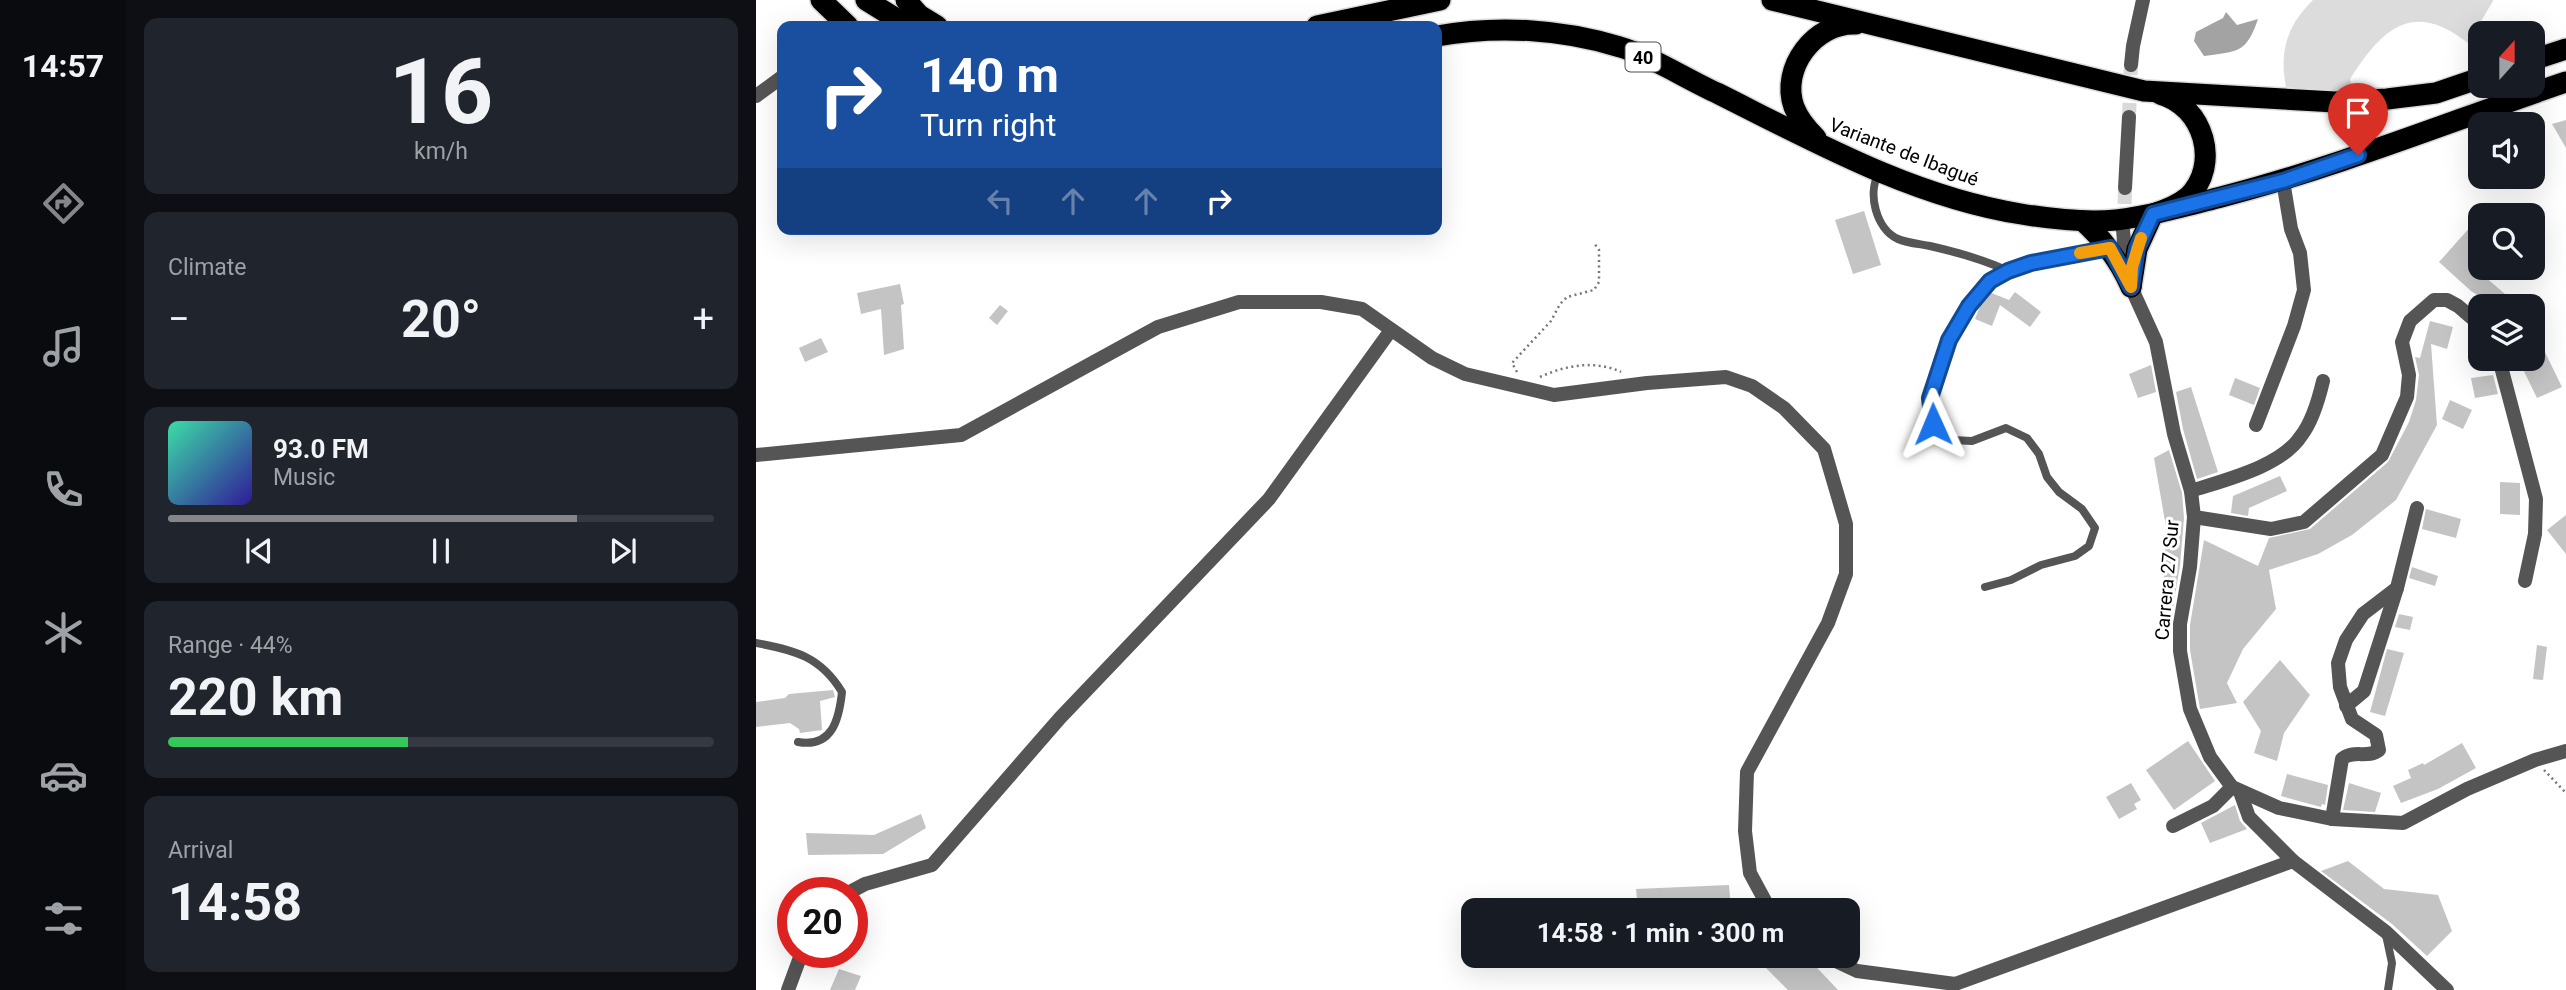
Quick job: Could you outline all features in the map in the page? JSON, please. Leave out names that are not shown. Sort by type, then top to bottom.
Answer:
[{"type":"highway","points":[[821,0],[843,21]]},
{"type":"highway","points":[[866,0],[900,21]]},
{"type":"highway","points":[[906,0],[919,15],[929,21]]},
{"type":"highway","points":[[1341,21],[1440,0]]},
{"type":"highway","points":[[1772,0],[2164,95],[2182,105],[2196,120],[2204,139],[2206,159],[2200,179],[2189,196],[2173,208],[2153,214],[2137,248],[2131,287]]},
{"type":"highway","points":[[1832,150],[1803,125],[1793,105],[1791,83],[1797,61],[1809,43],[1827,30],[1849,23],[1871,25]]},
{"type":"highway","name":"Variante de Ibagué","points":[[1442,36],[1517,30],[1571,35],[1623,47],[1832,150],[1881,171],[1975,205],[2021,214],[2082,220],[2114,220],[2153,214],[2283,181],[2566,82]]},
{"type":"highway","points":[[2545,56],[2566,49]]},
{"type":"highway","points":[[2144,91],[2335,102],[2436,93],[2468,82]]},
{"type":"highway","points":[[2082,220],[2110,248],[2131,287]]},
{"type":"street","points":[[2131,65],[2143,0]]},
{"type":"street","points":[[756,96],[777,81]]},
{"type":"street","points":[[2125,188],[2129,117]]},
{"type":"street","points":[[2256,425],[2294,326],[2304,290],[2300,253],[2291,229],[2283,181]]},
{"type":"street","name":"Carrera 27 Sur","points":[[2123,229],[2123,245],[2131,287],[2156,342],[2174,434],[2191,491],[2194,517],[2190,567],[2180,624],[2180,651],[2190,709],[2210,757],[2236,790],[2249,817],[2293,860],[2386,932],[2447,990]]},
{"type":"street","points":[[2194,517],[2271,529],[2304,522],[2382,455],[2407,397],[2409,375],[2402,342],[2410,321],[2434,300],[2447,300],[2468,315]]},
{"type":"street","points":[[756,456],[961,435],[1158,327],[1239,302],[1321,302],[1362,309],[1432,358],[1465,374],[1554,394],[1726,377],[1752,386],[1784,408],[1824,449],[1846,524],[1846,574],[1828,624],[1747,772],[1745,831],[1750,873],[1764,898]]},
{"type":"street","points":[[868,883],[932,865],[1060,718],[1269,499],[1391,330]]},
{"type":"street","points":[[2502,371],[2536,499],[2535,534],[2525,581]]},
{"type":"street","points":[[2191,491],[2255,469],[2291,448],[2303,435],[2323,380]]},
{"type":"street","points":[[2346,706],[2364,691],[2397,588],[2417,508]]},
{"type":"street","points":[[2332,820],[2342,760],[2349,754],[2374,754],[2378,750],[2378,738],[2352,719],[2346,706],[2338,663],[2346,640],[2363,614],[2397,588]]},
{"type":"street","points":[[2173,826],[2213,806],[2236,790],[2279,808],[2332,820],[2403,823],[2467,789],[2535,760],[2566,751]]},
{"type":"street","points":[[1851,968],[1955,984],[2293,860]]},
{"type":"street","points":[[788,990],[796,968]]},
{"type":"lane","points":[[1881,171],[1877,175],[1872,194],[1876,212],[1885,228],[1897,239],[1968,256],[2008,271]]},
{"type":"lane","points":[[1985,587],[2011,580],[2040,565],[2075,556],[2089,546],[2095,528],[2082,509],[2059,492],[2047,477],[2039,454],[2027,438],[2006,428],[1972,441],[1952,440],[1933,424],[1930,398],[1949,340],[1969,306],[1990,281],[2031,263],[2110,248]]},
{"type":"lane","points":[[756,643],[786,648],[814,661],[834,679],[842,692],[838,718],[827,737],[810,744],[798,742]]},
{"type":"lane","points":[[2386,932],[2392,963],[2388,990]]},
{"type":"path","points":[[1518,373],[1512,363],[1550,321],[1560,304],[1567,297],[1594,290],[1599,282],[1599,250],[1594,243]]},
{"type":"path","points":[[1530,377],[1590,363],[1613,368],[1647,383]]},
{"type":"path","points":[[2535,760],[2566,793]]},
{"type":"shaded area","points":[[2313,0],[2493,0],[2481,21],[2468,21],[2468,43],[2431,23],[2401,25],[2387,33],[2350,79],[2355,95],[2286,87],[2284,62],[2287,40],[2304,9]]},
{"type":"shaded area","points":[[2226,12],[2237,25],[2258,19],[2254,30],[2245,45],[2239,49],[2204,56],[2194,41],[2196,32],[2223,18]]},
{"type":"building","points":[[2566,120],[2566,148],[2552,124]]},
{"type":"building","points":[[1864,211],[1881,265],[1853,274],[1835,220]]},
{"type":"building","points":[[2468,229],[2468,280],[2489,280],[2505,294],[2476,294],[2439,262]]},
{"type":"building","points":[[900,284],[904,304],[901,305],[904,349],[884,355],[881,309],[861,314],[857,293]]},
{"type":"building","points":[[1989,292],[2009,300],[2015,292],[2041,312],[2030,327],[2000,305],[1992,326],[1975,319]]},
{"type":"building","points":[[1000,305],[1008,311],[997,325],[989,318]]},
{"type":"building","points":[[2430,321],[2453,327],[2447,349],[2431,344],[2437,425],[2396,500],[2352,535],[2318,554],[2269,570],[2276,609],[2243,649],[2227,683],[2237,703],[2200,709],[2190,650],[2190,625],[2204,540],[2258,566],[2269,538],[2310,529],[2388,462],[2409,422],[2416,400],[2419,375],[2415,357],[2420,358]]},
{"type":"building","points":[[821,338],[828,352],[805,362],[799,348]]},
{"type":"building","points":[[2545,352],[2562,387],[2537,398],[2524,371],[2545,371]]},
{"type":"building","points":[[2151,365],[2156,392],[2138,398],[2129,374]]},
{"type":"building","points":[[2493,375],[2498,394],[2475,398],[2471,378]]},
{"type":"building","points":[[2235,378],[2260,388],[2254,405],[2229,395]]},
{"type":"building","points":[[2191,387],[2218,472],[2197,479],[2176,392]]},
{"type":"building","points":[[2450,400],[2472,410],[2463,429],[2442,419]]},
{"type":"building","points":[[2169,450],[2182,493],[2184,518],[2180,566],[2170,624],[2162,623],[2166,527],[2154,458]]},
{"type":"building","points":[[2280,476],[2287,491],[2249,508],[2248,516],[2231,513],[2233,496]]},
{"type":"building","points":[[2500,482],[2520,483],[2520,515],[2500,514]]},
{"type":"building","points":[[2426,509],[2461,519],[2456,538],[2422,529]]},
{"type":"building","points":[[2566,515],[2566,554],[2547,530]]},
{"type":"building","points":[[2412,567],[2438,576],[2435,586],[2409,578]]},
{"type":"building","points":[[2399,614],[2413,617],[2410,630],[2395,627]]},
{"type":"building","points":[[2537,645],[2547,647],[2543,680],[2533,679]]},
{"type":"building","points":[[2387,649],[2404,653],[2385,716],[2370,712]]},
{"type":"building","points":[[2280,660],[2310,695],[2284,733],[2277,761],[2254,753],[2261,731],[2243,702]]},
{"type":"building","points":[[833,690],[835,697],[820,701],[822,730],[800,733],[799,729],[790,723],[756,727],[756,702],[785,698],[789,694]]},
{"type":"building","points":[[2188,741],[2215,781],[2174,810],[2146,770]]},
{"type":"building","points":[[2462,743],[2476,768],[2438,789],[2401,803],[2393,786],[2411,778],[2408,770],[2423,763],[2424,765]]},
{"type":"building","points":[[2287,774],[2328,785],[2325,805],[2322,804],[2321,807],[2281,796]]},
{"type":"building","points":[[2131,783],[2141,800],[2134,804],[2137,809],[2119,819],[2106,797]]},
{"type":"building","points":[[2349,783],[2381,793],[2375,812],[2343,810]]},
{"type":"building","points":[[2235,805],[2240,821],[2247,829],[2210,843],[2201,823]]},
{"type":"building","points":[[921,814],[926,828],[883,854],[808,855],[806,833],[874,835]]},
{"type":"building","points":[[2348,861],[2384,889],[2438,895],[2452,931],[2427,956],[2392,924],[2321,871]]},
{"type":"building","points":[[1729,885],[1730,898],[1637,898],[1636,889]]},
{"type":"building","points":[[1766,968],[1817,968],[1838,990],[1788,990]]},
{"type":"building","points":[[839,969],[861,976],[855,990],[830,990]]},
{"type":"tunnel","points":[[2129,117],[2131,65]]},
{"type":"tunnel","points":[[2124,225],[2125,188]]},
{"type":"slow traffic","points":[[2080,253],[2110,248],[2131,287],[2132,267],[2141,238]]},
{"type":"route","points":[[1933,424],[1930,398],[1949,340],[1969,306],[1990,281],[2031,263],[2110,248],[2131,287],[2137,248],[2153,214],[2283,181],[2358,155]]}]
